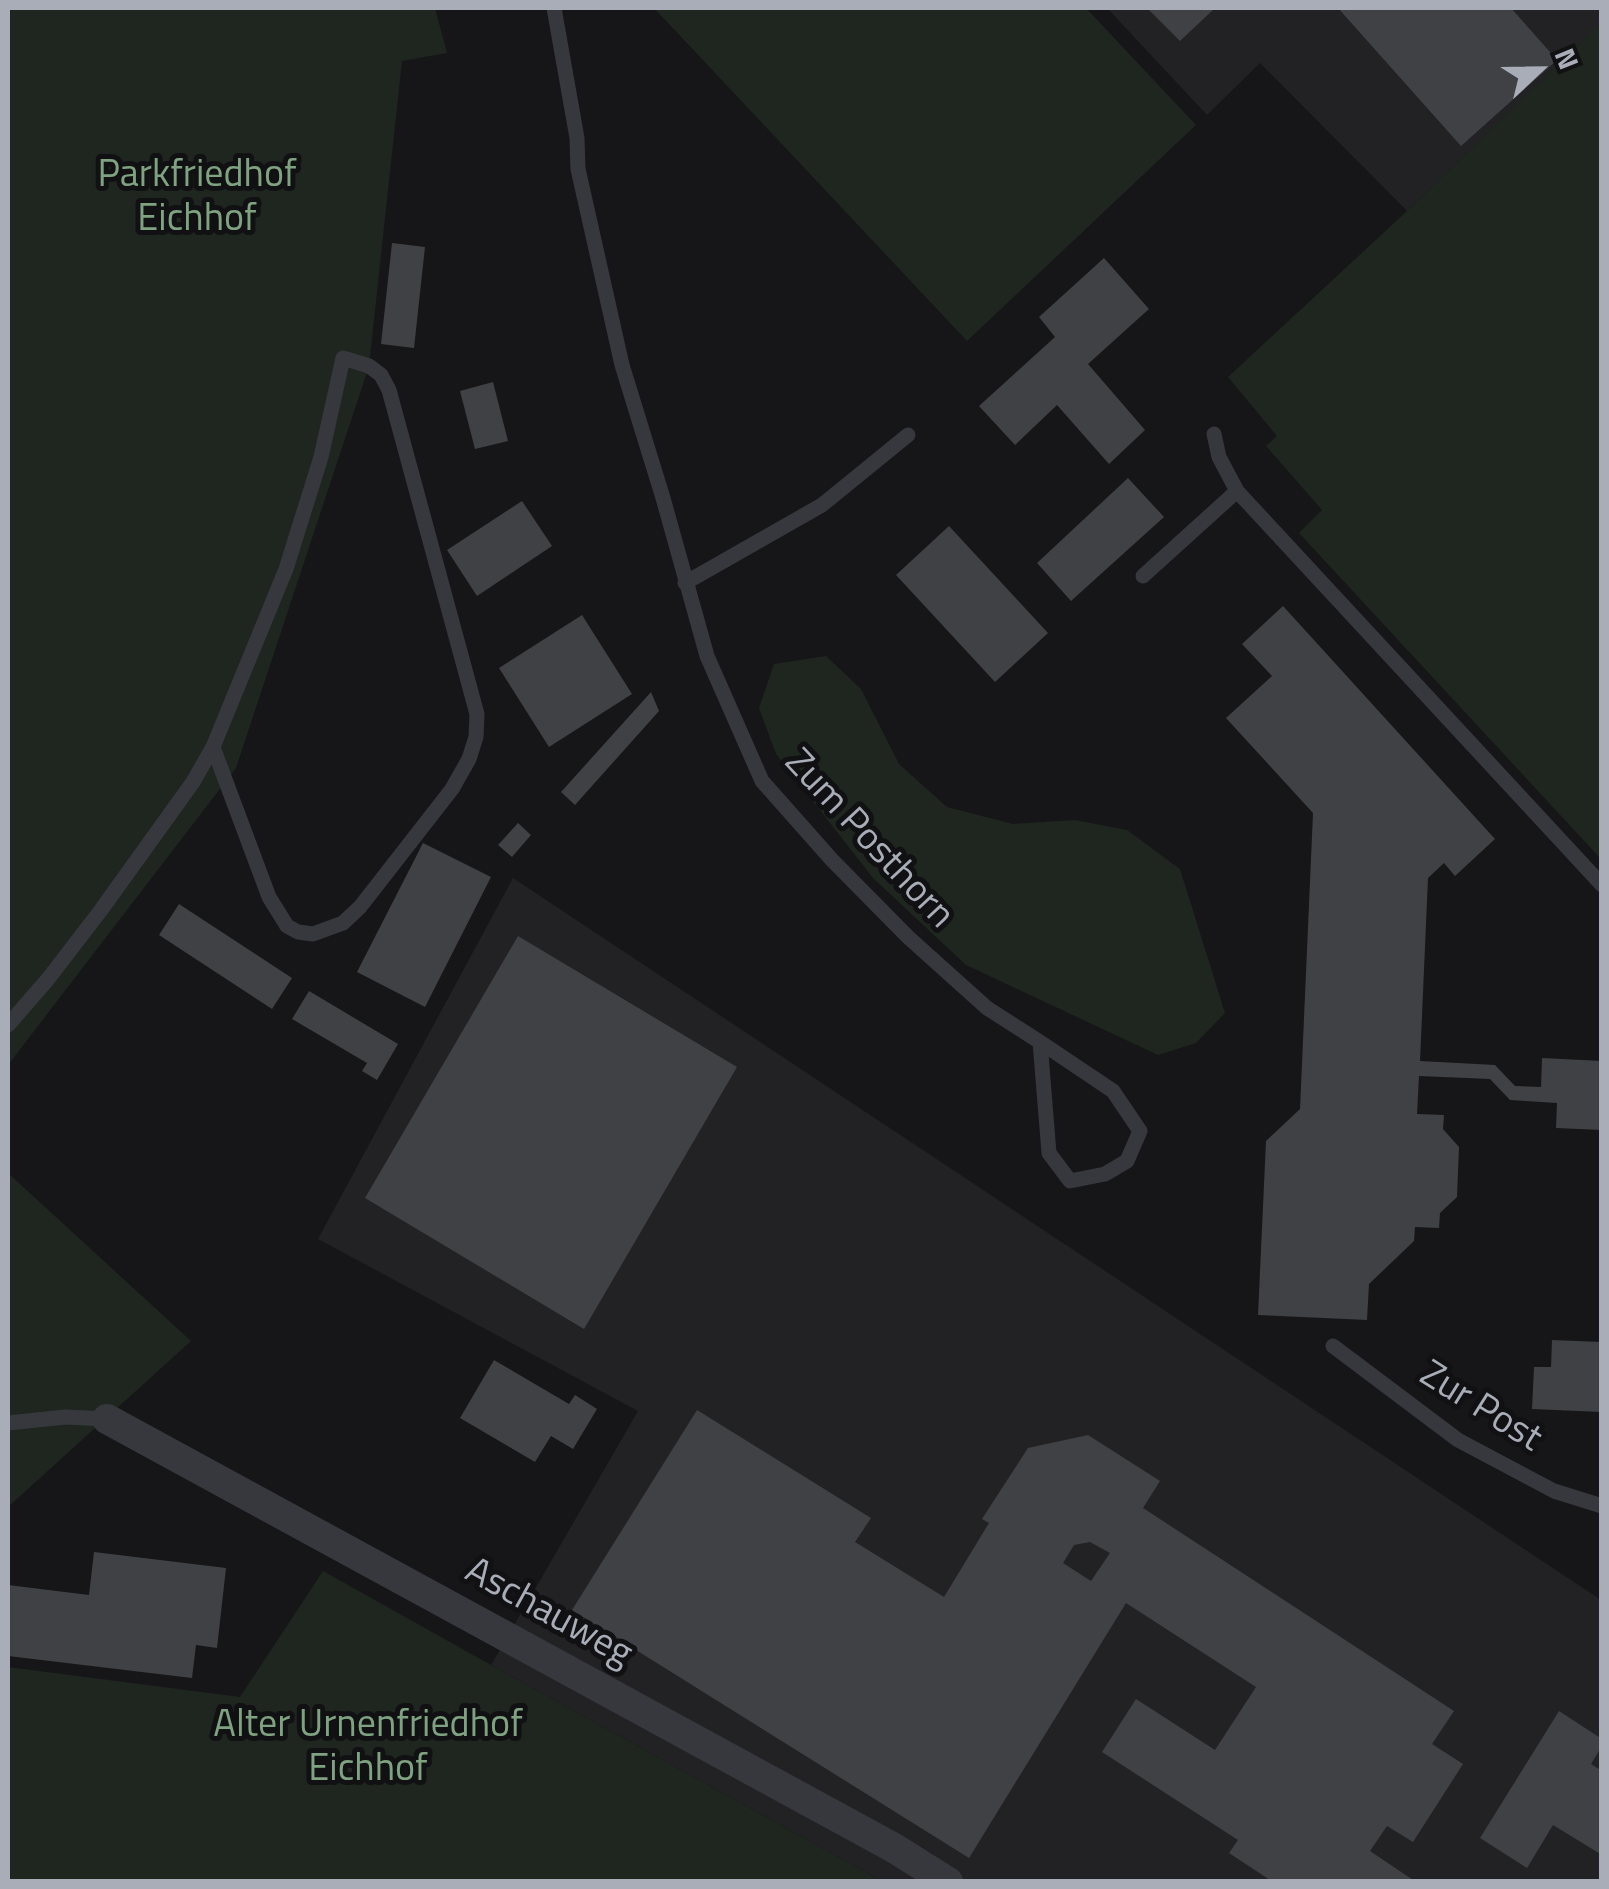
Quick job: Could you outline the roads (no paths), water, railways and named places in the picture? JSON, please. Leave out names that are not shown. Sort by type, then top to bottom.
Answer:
[{"type":"street","name":"Aschauweg","points":[[107,1420],[878,1840],[948,1882]]},
{"type":"lane","name":"Zum Posthorn","points":[[554,8],[578,169],[622,366],[707,656],[762,781],[908,938],[987,1008],[1040,1042],[1113,1090],[1140,1131],[1127,1160],[1105,1174],[1070,1181],[1049,1153],[1040,1042]]},
{"type":"lane","points":[[8,1025],[101,910],[194,782],[213,747],[286,569],[321,457],[343,358],[369,366],[381,374],[390,390],[477,714],[476,737],[469,759],[452,789],[360,907],[343,923],[312,934],[287,926],[269,897],[213,747]]},
{"type":"lane","points":[[1214,434],[1219,457],[1238,491],[1602,885]]},
{"type":"lane","points":[[685,583],[822,505],[908,435]]},
{"type":"lane","points":[[1143,576],[1238,491]]},
{"type":"lane","name":"Zur Post","points":[[1333,1346],[1458,1440],[1554,1491],[1602,1506]]},
{"type":"lane","points":[[8,1423],[65,1417],[107,1420]]},
{"type":"park label","name":"Parkfriedhof Eichhof","points":[[197,198]]},
{"type":"park label","name":"Alter Urnenfriedhof Eichhof","points":[[368,1749]]}]
